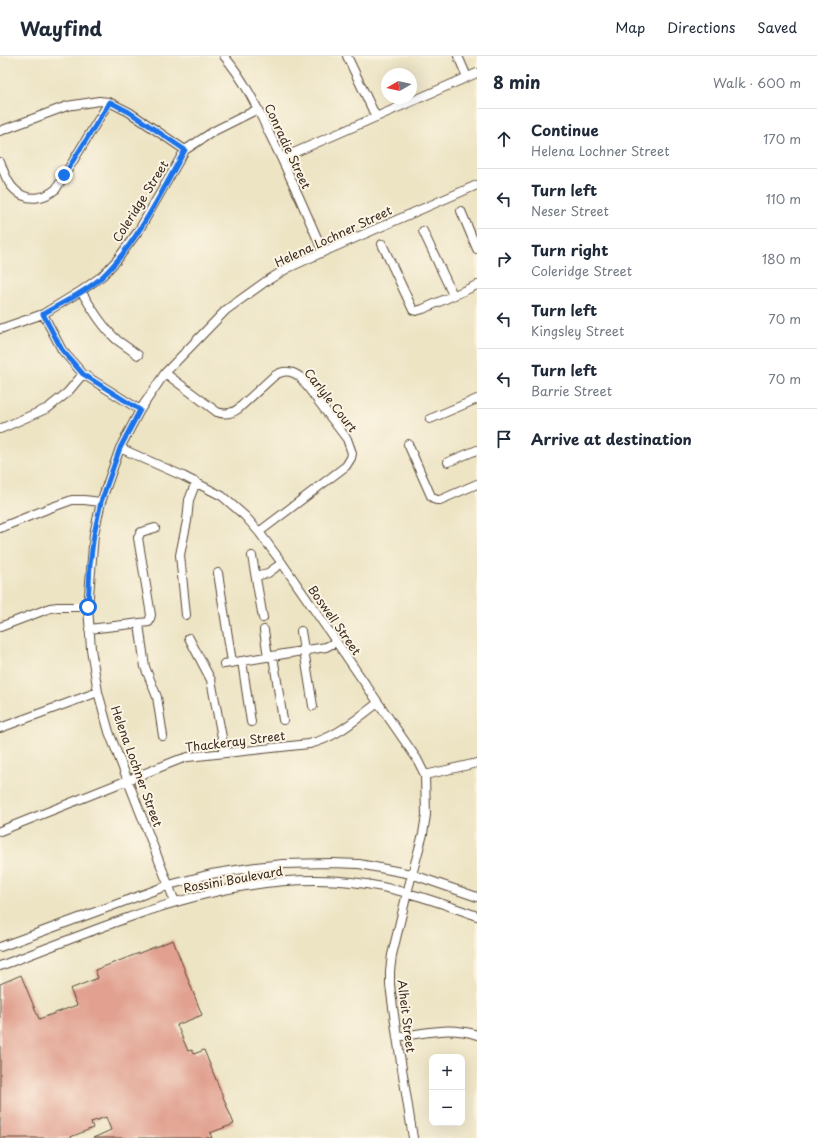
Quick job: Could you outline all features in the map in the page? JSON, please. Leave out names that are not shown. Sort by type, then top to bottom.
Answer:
[{"type":"street","name":"Conradie Street","points":[[224,56],[244,84],[258,109],[282,158],[323,252]]},
{"type":"street","points":[[347,56],[376,117]]},
{"type":"street","points":[[458,56],[467,77]]},
{"type":"street","points":[[282,158],[477,73]]},
{"type":"street","points":[[0,132],[67,106],[99,100],[110,102],[129,112],[185,150]]},
{"type":"street","points":[[0,162],[8,182],[16,191],[24,196],[32,198],[41,198],[49,195],[56,189],[110,102]]},
{"type":"street","name":"Coleridge Street","points":[[0,329],[43,314],[82,291],[102,276],[122,254],[139,230],[185,150],[214,131],[258,109]]},
{"type":"street","name":"Helena Lochner Street","points":[[176,902],[110,732],[98,692],[91,649],[88,607],[90,565],[94,534],[101,502],[120,448],[140,410],[165,373],[226,310],[265,282],[288,268],[477,185]]},
{"type":"street","points":[[461,211],[477,249]]},
{"type":"street","points":[[423,231],[453,296]]},
{"type":"street","points":[[382,244],[413,310],[416,311],[423,309],[477,285]]},
{"type":"street","points":[[82,291],[97,317],[107,329],[117,340],[138,355]]},
{"type":"street","points":[[43,314],[62,350],[83,374],[140,410]]},
{"type":"street","name":"Carlyle Court","points":[[165,373],[217,412],[228,414],[238,409],[280,372],[286,371],[296,373],[347,438],[352,453],[346,466],[260,532]]},
{"type":"street","points":[[0,430],[48,408],[67,393],[83,374]]},
{"type":"street","points":[[430,419],[477,399]]},
{"type":"street","points":[[408,444],[432,496],[436,500],[440,500],[477,484]]},
{"type":"street","name":"Boswell Street","points":[[120,448],[196,482],[222,496],[246,516],[260,532],[282,563],[417,759],[425,775],[426,815],[423,834],[411,874]]},
{"type":"street","points":[[448,462],[477,450]]},
{"type":"street","points":[[186,615],[180,555],[187,521],[189,500],[196,482]]},
{"type":"street","points":[[0,528],[66,502],[84,500],[101,502]]},
{"type":"street","points":[[90,629],[149,622],[151,615],[138,538],[141,532],[155,528]]},
{"type":"street","points":[[252,556],[263,618]]},
{"type":"street","points":[[256,576],[268,573],[282,563]]},
{"type":"street","points":[[218,573],[228,663],[326,648],[336,642]]},
{"type":"street","points":[[0,627],[50,608],[88,607]]},
{"type":"street","points":[[139,624],[145,667],[157,697],[163,736]]},
{"type":"street","points":[[264,630],[283,720]]},
{"type":"street","points":[[301,631],[313,706]]},
{"type":"street","points":[[189,638],[211,680],[225,753]]},
{"type":"street","points":[[242,661],[251,722]]},
{"type":"street","points":[[0,728],[98,692]]},
{"type":"street","name":"Thackeray Street","points":[[0,831],[168,763],[188,757],[320,742],[340,732],[378,703]]},
{"type":"street","points":[[425,775],[477,763]]},
{"type":"street","name":"Rossini Boulevard","points":[[0,946],[170,886],[217,873],[283,864],[359,864],[411,874],[477,897]]},
{"type":"street","name":"Alheit Street","points":[[411,874],[392,955],[390,985],[413,1138]]},
{"type":"street","name":"Rossini Boulevard","points":[[0,966],[146,910],[245,887],[291,881],[351,882],[407,893],[477,916]]},
{"type":"street","points":[[397,1037],[449,1030],[460,1030],[477,1035]]},
{"type":"building","points":[[173,940],[202,1015],[177,1025],[188,1051],[192,1050],[194,1054],[204,1050],[234,1124],[210,1133],[212,1138],[93,1138],[111,1130],[106,1117],[91,1122],[93,1128],[68,1138],[0,1138],[0,984],[21,975],[39,1019],[77,1005],[70,989],[98,978],[95,970]]},
{"type":"route","points":[[64,175],[110,102],[129,112],[185,150],[139,230],[117,260],[102,276],[82,291],[43,314],[62,350],[83,374],[125,402],[140,410],[120,448],[101,502],[94,534],[90,565],[88,607]]}]
